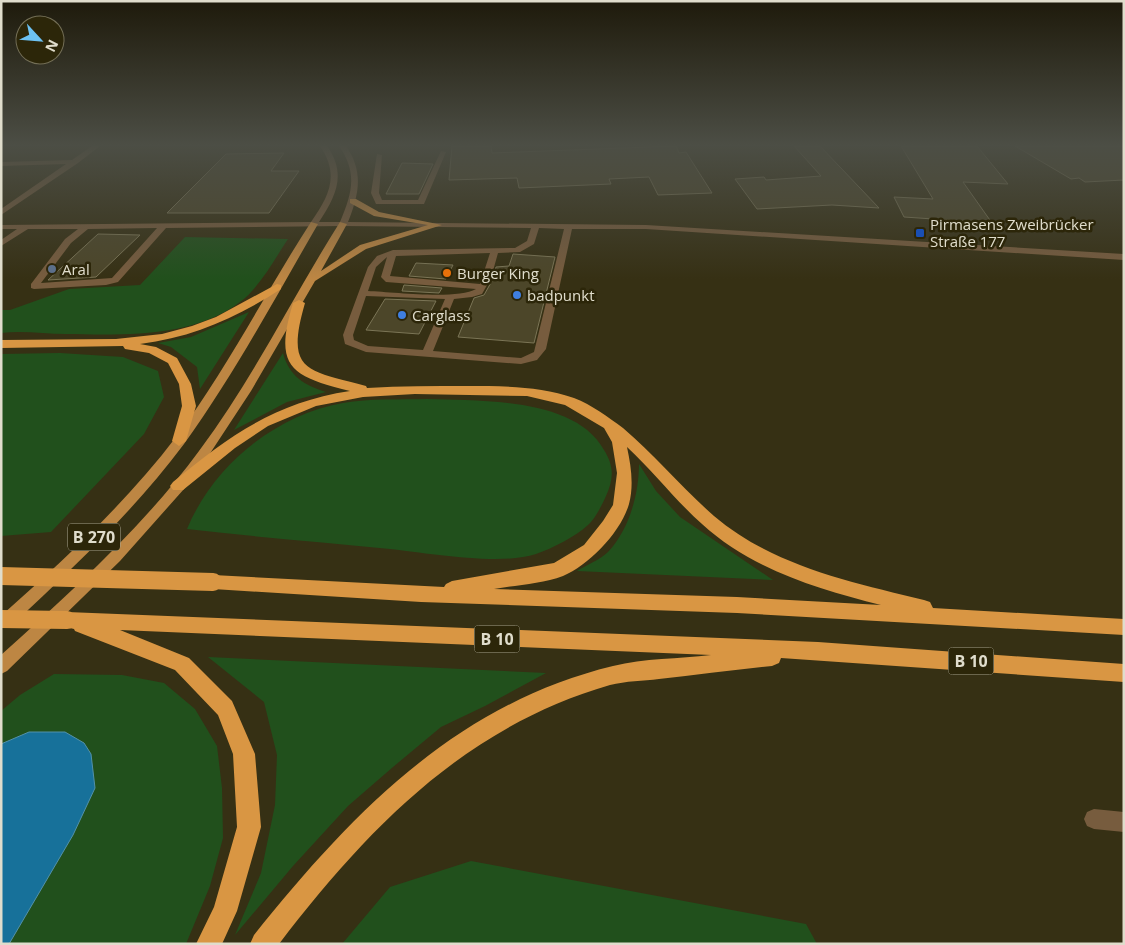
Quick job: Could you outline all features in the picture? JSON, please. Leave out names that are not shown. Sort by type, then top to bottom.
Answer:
[{"type":"highway","points":[[1,344],[92,343],[140,340],[184,333],[230,316],[276,287]]},
{"type":"highway","points":[[298,303],[292,329],[290,350],[298,363],[307,372],[324,380],[369,391]]},
{"type":"highway","points":[[92,343],[132,346],[152,350],[172,361],[185,384],[189,406],[179,441]]},
{"type":"highway","points":[[178,486],[240,438],[284,413],[329,398],[369,391],[486,390],[534,393],[582,407],[607,424],[651,460],[709,521],[740,544],[798,571],[863,593],[962,617]]},
{"type":"highway","points":[[421,594],[558,570],[590,550],[609,526],[620,505],[624,473],[619,442],[607,424]]},
{"type":"highway","points":[[1,576],[213,582],[421,594],[737,605],[1124,627]]},
{"type":"highway","name":"B 10","points":[[1,619],[176,624],[818,651],[1124,673]]},
{"type":"highway","points":[[67,620],[154,651],[182,664],[225,708],[244,754],[249,827],[225,911],[209,944]]},
{"type":"highway","points":[[263,944],[296,900],[352,836],[410,780],[466,738],[513,713],[566,690],[612,676],[818,651]]},
{"type":"main road","points":[[353,201],[377,214],[438,225]]},
{"type":"main road","name":"B 270","points":[[1,625],[68,565],[118,512],[179,441],[224,376],[314,224]]},
{"type":"main road","name":"B 270","points":[[1,666],[75,597],[178,486],[250,385],[343,224]]},
{"type":"main road","points":[[310,282],[363,247],[438,225]]},
{"type":"street","points":[[1,213],[35,190]]},
{"type":"street","points":[[314,224],[330,197],[332,190]]},
{"type":"street","points":[[343,224],[353,201],[355,190]]},
{"type":"street","points":[[375,190],[379,202],[398,210],[412,208],[421,202],[426,190]]},
{"type":"street","points":[[1,227],[343,224],[698,229],[1124,258]]},
{"type":"street","points":[[85,227],[68,241],[34,286],[114,280],[163,226]]},
{"type":"street","points":[[536,226],[531,242],[517,250],[393,253],[384,255],[375,262],[348,335],[349,342],[358,348],[366,349],[521,361],[532,359],[538,355],[569,226]]},
{"type":"street","points":[[1,244],[26,227]]},
{"type":"street","points":[[363,293],[473,295],[482,287],[494,252]]},
{"type":"street","points":[[393,253],[385,278],[388,280],[482,287]]},
{"type":"street","points":[[427,353],[451,296]]},
{"type":"street","points":[[1094,819],[1124,822]]},
{"type":"green space","points":[[185,237],[288,239],[266,273],[247,296],[221,314],[201,322],[179,328],[133,334],[1,333],[1,310],[10,310],[69,289],[140,285]]},
{"type":"green space","points":[[249,312],[200,389],[197,367],[171,347],[158,343],[191,337]]},
{"type":"green space","points":[[60,353],[123,357],[158,371],[164,397],[144,434],[51,532],[1,536],[1,354]]},
{"type":"green space","points":[[283,353],[293,374],[304,383],[326,392],[287,402],[234,430]]},
{"type":"green space","points":[[473,400],[524,405],[549,411],[571,420],[590,433],[604,450],[610,461],[612,472],[609,490],[593,519],[577,534],[549,549],[536,554],[503,559],[464,558],[187,529],[198,506],[213,484],[230,465],[249,447],[294,419],[318,409],[353,401]]},
{"type":"green space","points":[[639,464],[656,491],[680,517],[773,580],[577,571],[605,555],[622,533],[635,499]]},
{"type":"green space","points":[[208,657],[546,673],[441,727],[393,767],[348,806],[293,866],[235,935],[261,873],[275,805],[277,755],[264,702]]},
{"type":"green space","points":[[54,674],[122,675],[164,683],[195,709],[217,746],[222,788],[223,838],[210,886],[186,944],[1,944],[1,711],[20,695]]},
{"type":"green space","points":[[471,861],[806,924],[817,944],[342,944],[390,887]]},
{"type":"water","points":[[29,732],[65,732],[84,743],[91,754],[95,788],[73,835],[9,944],[1,944],[1,744]]},
{"type":"building","points":[[190,190],[285,190],[269,213],[167,213]]},
{"type":"building","points":[[388,190],[421,190],[419,194],[386,194]]},
{"type":"building","points":[[656,190],[710,190],[712,193],[658,195]]},
{"type":"building","points":[[743,190],[862,190],[879,208],[832,205],[757,209]]},
{"type":"building","points":[[928,190],[969,190],[992,223],[904,217],[894,197],[933,199]]},
{"type":"building","points":[[98,234],[140,235],[96,277],[48,280]]},
{"type":"building","points":[[513,254],[555,257],[534,343],[458,337],[474,298],[484,295],[493,279],[496,267],[509,266]]},
{"type":"building","points":[[416,263],[453,265],[446,279],[409,276]]},
{"type":"building","points":[[404,285],[442,288],[439,293],[402,291]]},
{"type":"building","name":"Carglass","points":[[385,299],[436,301],[419,334],[366,330]]},
{"type":"place","name":"Pirmasens Zweibrücker Straße 177","points":[[920,233]]},
{"type":"place","name":"Aral","points":[[52,269]]},
{"type":"place","name":"Burger King","points":[[447,273]]},
{"type":"place","name":"badpunkt","points":[[517,295]]},
{"type":"place","name":"Carglass","points":[[402,315]]}]
